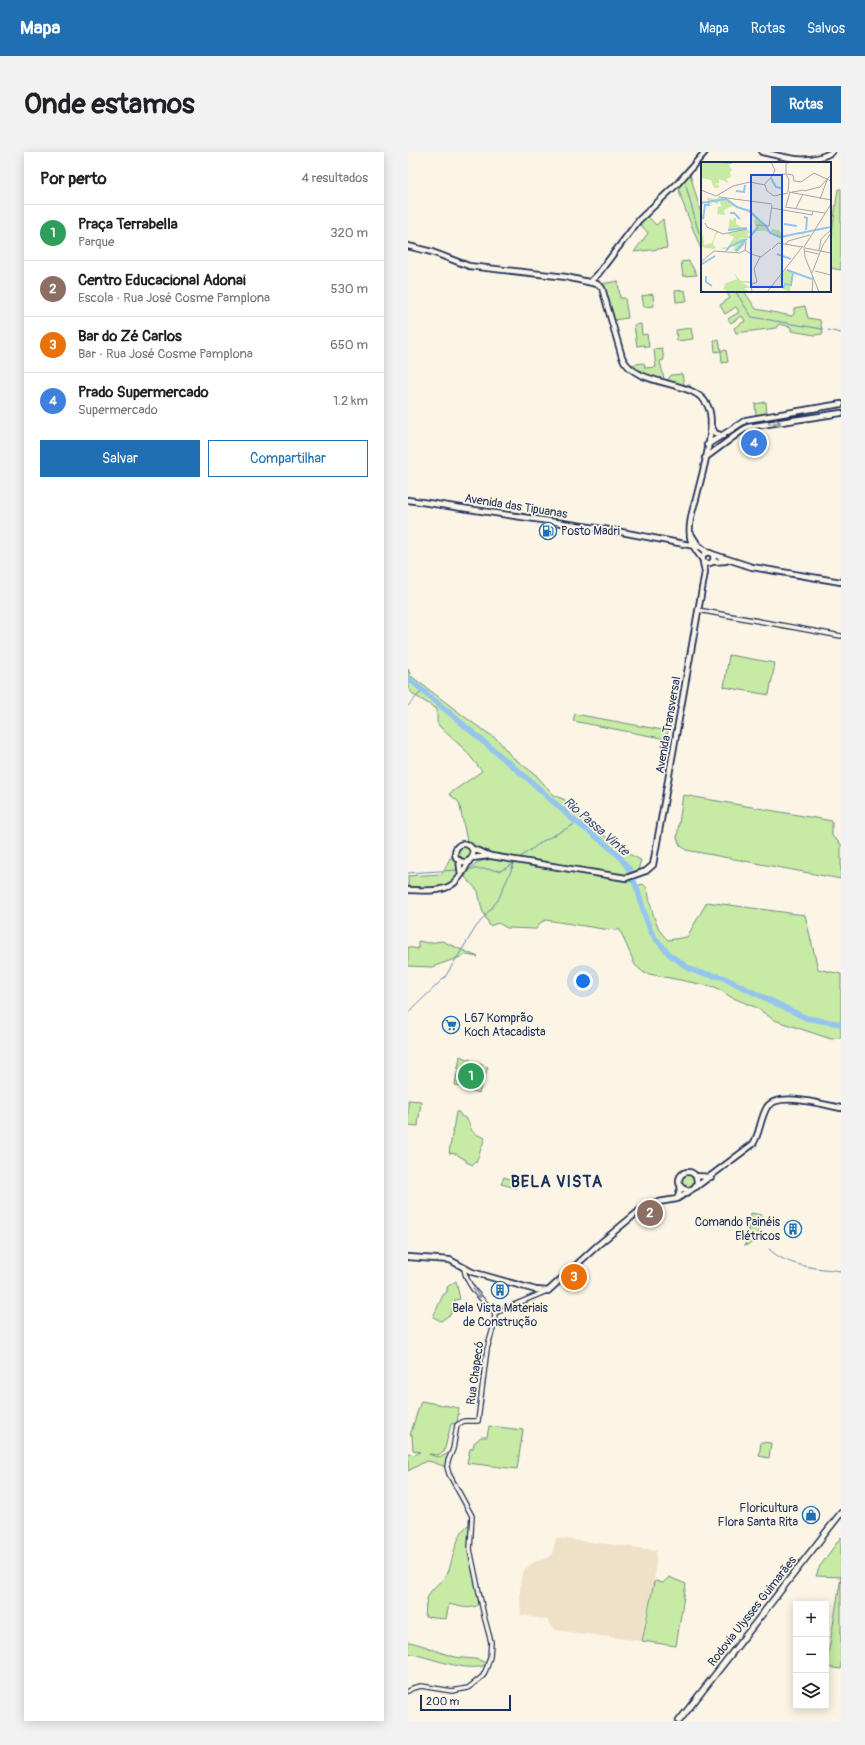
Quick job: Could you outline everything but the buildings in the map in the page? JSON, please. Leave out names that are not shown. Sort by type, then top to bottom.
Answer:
[{"type":"highway","name":"Rodovia Ulysses Guimarães","points":[[679,1721],[841,1513]]},
{"type":"main road","points":[[590,282],[598,274],[639,220],[678,183],[704,152]]},
{"type":"main road","points":[[762,152],[802,161],[819,158],[832,152]]},
{"type":"main road","points":[[408,246],[432,252],[469,266],[566,277],[597,284],[604,291],[621,352],[626,364],[636,372],[701,397],[709,408],[711,426],[691,519],[690,544],[702,560],[708,564],[711,562],[727,560]]},
{"type":"main road","points":[[597,284],[598,274]]},
{"type":"main road","points":[[707,446],[746,420],[841,404]]},
{"type":"main road","points":[[815,409],[812,413],[815,417]]},
{"type":"main road","points":[[705,458],[743,430],[841,413]]},
{"type":"main road","points":[[760,426],[760,420],[776,415]]},
{"type":"main road","points":[[711,426],[715,433],[723,436]]},
{"type":"main road","name":"Avenida das Tipuanas","points":[[408,500],[616,531],[700,547]]},
{"type":"main road","points":[[691,530],[693,538],[700,547],[727,560],[752,567],[841,582]]},
{"type":"main road","points":[[702,560],[703,554],[710,553]]},
{"type":"main road","points":[[710,553],[713,559],[711,562]]},
{"type":"main road","name":"Avenida Transversal","points":[[702,560],[705,572]]},
{"type":"main road","name":"Avenida Transversal","points":[[491,856],[626,878],[649,869],[655,862],[705,572],[711,562]]},
{"type":"main road","points":[[461,875],[459,860],[455,852],[460,844],[469,844],[473,849],[491,856]]},
{"type":"main road","points":[[408,890],[442,889],[454,883],[471,859],[473,849]]},
{"type":"main road","points":[[459,860],[465,862],[471,859],[491,856]]},
{"type":"main road","points":[[408,1258],[446,1259],[457,1263],[464,1269],[536,1290],[548,1291],[595,1248],[639,1211],[655,1203],[677,1199],[711,1177],[753,1144],[759,1132],[766,1109],[775,1101],[782,1099],[797,1100],[841,1108]]},
{"type":"main road","points":[[677,1199],[681,1187],[679,1179],[683,1173],[691,1172],[696,1176],[698,1182],[694,1189]]},
{"type":"main road","points":[[696,1176],[711,1177]]},
{"type":"main road","points":[[681,1187],[685,1190],[694,1189]]},
{"type":"street","points":[[698,610],[841,636]]},
{"type":"street","points":[[464,1269],[466,1278],[470,1284],[495,1314],[548,1291]]},
{"type":"street","name":"Rua Chapecó","points":[[408,1691],[421,1686],[452,1691],[468,1688],[483,1676],[490,1657],[490,1642],[470,1549],[472,1516],[449,1474],[447,1467],[453,1449],[458,1423],[464,1421],[478,1421],[487,1349],[494,1324],[495,1314]]},
{"type":"shaded area","points":[[556,1538],[657,1550],[654,1581],[641,1641],[555,1630],[547,1620],[521,1615],[521,1578],[525,1569],[534,1562],[547,1558],[552,1554]]},
{"type":"green space","points":[[690,174],[701,213],[701,249],[682,201],[678,185]]},
{"type":"green space","points":[[838,189],[841,189],[841,270],[831,268],[831,240]]},
{"type":"green space","points":[[647,215],[656,225],[663,219],[667,248],[634,252],[648,233],[639,223]]},
{"type":"green space","points":[[689,261],[697,275],[683,276],[681,262]]},
{"type":"green space","points":[[618,281],[620,298],[625,298],[628,318],[614,320],[607,293],[601,284]]},
{"type":"green space","points":[[685,290],[687,301],[676,302],[675,291]]},
{"type":"green space","points":[[727,292],[745,292],[756,309],[792,316],[794,314],[794,308],[805,306],[808,318],[820,320],[823,334],[815,335],[791,331],[791,327],[779,324],[776,328],[736,333],[734,328],[745,321],[742,316],[731,323],[728,319],[739,312],[736,307],[725,314],[720,305],[730,298]]},
{"type":"green space","points":[[653,294],[654,306],[644,307],[642,296]]},
{"type":"green space","points":[[641,324],[642,335],[647,334],[649,347],[645,347],[644,345],[637,346],[634,325]]},
{"type":"green space","points":[[691,328],[693,339],[677,341],[676,330]]},
{"type":"green space","points":[[714,340],[719,340],[721,351],[715,352]]},
{"type":"green space","points":[[662,348],[664,360],[660,361],[664,379],[668,380],[671,375],[682,374],[684,385],[690,385],[691,389],[641,374],[628,365],[644,363],[645,368],[656,367],[654,349]]},
{"type":"green space","points":[[726,350],[728,362],[722,363],[721,351]]},
{"type":"green space","points":[[766,402],[767,414],[756,416],[755,404]]},
{"type":"green space","points":[[729,655],[775,663],[769,695],[724,687]]},
{"type":"green space","points":[[408,669],[411,676],[498,740],[511,756],[536,775],[554,795],[565,800],[573,810],[625,852],[641,860],[638,870],[624,875],[492,853],[475,848],[467,841],[459,802],[449,794],[482,771],[465,750],[440,727],[437,722],[437,709],[414,695],[408,688]]},
{"type":"green space","points":[[575,714],[668,731],[666,739],[573,721]]},
{"type":"green space","points":[[683,795],[832,821],[832,836],[841,844],[841,879],[686,850],[680,845],[677,838]]},
{"type":"green space","points":[[464,845],[470,847],[472,853],[470,859],[464,861],[458,859],[456,853],[458,847]]},
{"type":"green space","points":[[450,858],[452,858],[455,862],[458,870],[455,879],[448,885],[439,887],[408,887],[408,876],[442,874]]},
{"type":"green space","points":[[491,859],[630,881],[636,886],[643,884],[647,888],[656,923],[663,935],[668,940],[687,937],[707,902],[805,915],[818,969],[841,974],[841,1038],[831,1039],[774,1020],[757,1008],[731,997],[715,987],[644,973],[635,965],[620,930],[603,929],[546,920],[540,923],[536,929],[507,928],[498,923],[490,926],[482,910],[478,891],[465,877],[475,864]]},
{"type":"green space","points":[[418,941],[429,943],[442,941],[478,957],[466,955],[432,967],[408,966],[408,947],[418,949]]},
{"type":"green space","points":[[460,1056],[488,1067],[479,1093],[455,1085]]},
{"type":"green space","points":[[408,1100],[421,1101],[418,1126],[408,1125]]},
{"type":"green space","points":[[456,1112],[459,1112],[461,1116],[467,1119],[474,1133],[485,1138],[476,1163],[474,1162],[473,1165],[466,1162],[466,1160],[456,1154],[449,1153]]},
{"type":"green space","points":[[687,1173],[692,1175],[694,1180],[692,1185],[687,1187],[682,1185],[680,1180],[682,1175]]},
{"type":"green space","points":[[504,1177],[518,1182],[516,1188],[501,1184]]},
{"type":"green space","points":[[751,1213],[762,1215],[757,1240],[745,1246]]},
{"type":"green space","points":[[456,1281],[460,1299],[455,1300],[451,1314],[441,1321],[433,1317],[443,1295],[447,1292],[447,1287]]},
{"type":"green space","points":[[421,1401],[459,1408],[457,1423],[451,1424],[444,1452],[438,1455],[429,1454],[439,1457],[449,1452],[446,1467],[426,1461],[408,1471],[408,1453],[414,1455],[420,1452],[413,1450],[412,1435],[410,1435]]},
{"type":"green space","points":[[489,1426],[523,1430],[517,1469],[467,1463],[470,1449],[473,1448],[474,1443],[481,1437],[487,1437]]},
{"type":"green space","points":[[761,1442],[771,1443],[769,1458],[759,1456]]},
{"type":"green space","points":[[471,1524],[469,1545],[479,1604],[469,1608],[449,1604],[446,1619],[425,1617],[426,1601],[434,1587],[447,1574],[459,1537],[466,1526]]},
{"type":"green space","points":[[841,1537],[841,1577],[816,1576],[820,1566]]},
{"type":"green space","points":[[669,1577],[686,1584],[676,1646],[642,1641],[654,1582],[656,1581],[663,1583]]},
{"type":"green space","points":[[841,1577],[841,1669],[829,1667],[829,1649]]},
{"type":"green space","points":[[408,1642],[422,1645],[456,1657],[478,1660],[487,1664],[480,1667],[460,1666],[408,1653]]},
{"type":"waterway","points":[[686,186],[701,236]]},
{"type":"waterway","points":[[736,292],[752,317],[822,329]]},
{"type":"waterway","points":[[828,330],[841,333]]},
{"type":"waterway","name":"Rio Passa Vinte","points":[[408,678],[535,785],[571,818],[602,841],[619,856],[629,869],[638,891],[651,932],[670,955],[690,969],[700,973],[722,977],[806,1018],[841,1024]]},
{"type":"waterway","points":[[408,706],[419,694],[425,691]]},
{"type":"waterway","points":[[519,858],[543,841],[577,823]]},
{"type":"waterway","points":[[471,869],[500,871],[514,864]]},
{"type":"waterway","points":[[408,1013],[445,977],[476,927],[498,900],[514,864]]},
{"type":"waterway","points":[[408,873],[457,870]]},
{"type":"waterway","points":[[769,1249],[784,1260],[793,1263],[803,1266],[841,1271]]},
{"type":"place","name":"Prado Supermercado","points":[[754,443]]},
{"type":"place","name":"Posto Madri","points":[[548,531]]},
{"type":"place","name":"L67 Komprão Koch Atacadista","points":[[451,1025]]},
{"type":"place","name":"Praça Terrabella","points":[[471,1076]]},
{"type":"place","name":"Centro Educacional Adonai","points":[[650,1213]]},
{"type":"place","name":"Comando Painéis Elétricos","points":[[793,1229]]},
{"type":"place","name":"Bar do Zé Carlos","points":[[574,1277]]},
{"type":"place","name":"Bela Vista Materiais de Construção","points":[[500,1290]]},
{"type":"place","name":"Floricultura Flora Santa Rita","points":[[811,1515]]},
{"type":"district","name":"BELA VISTA","points":[[557,1181]]}]
